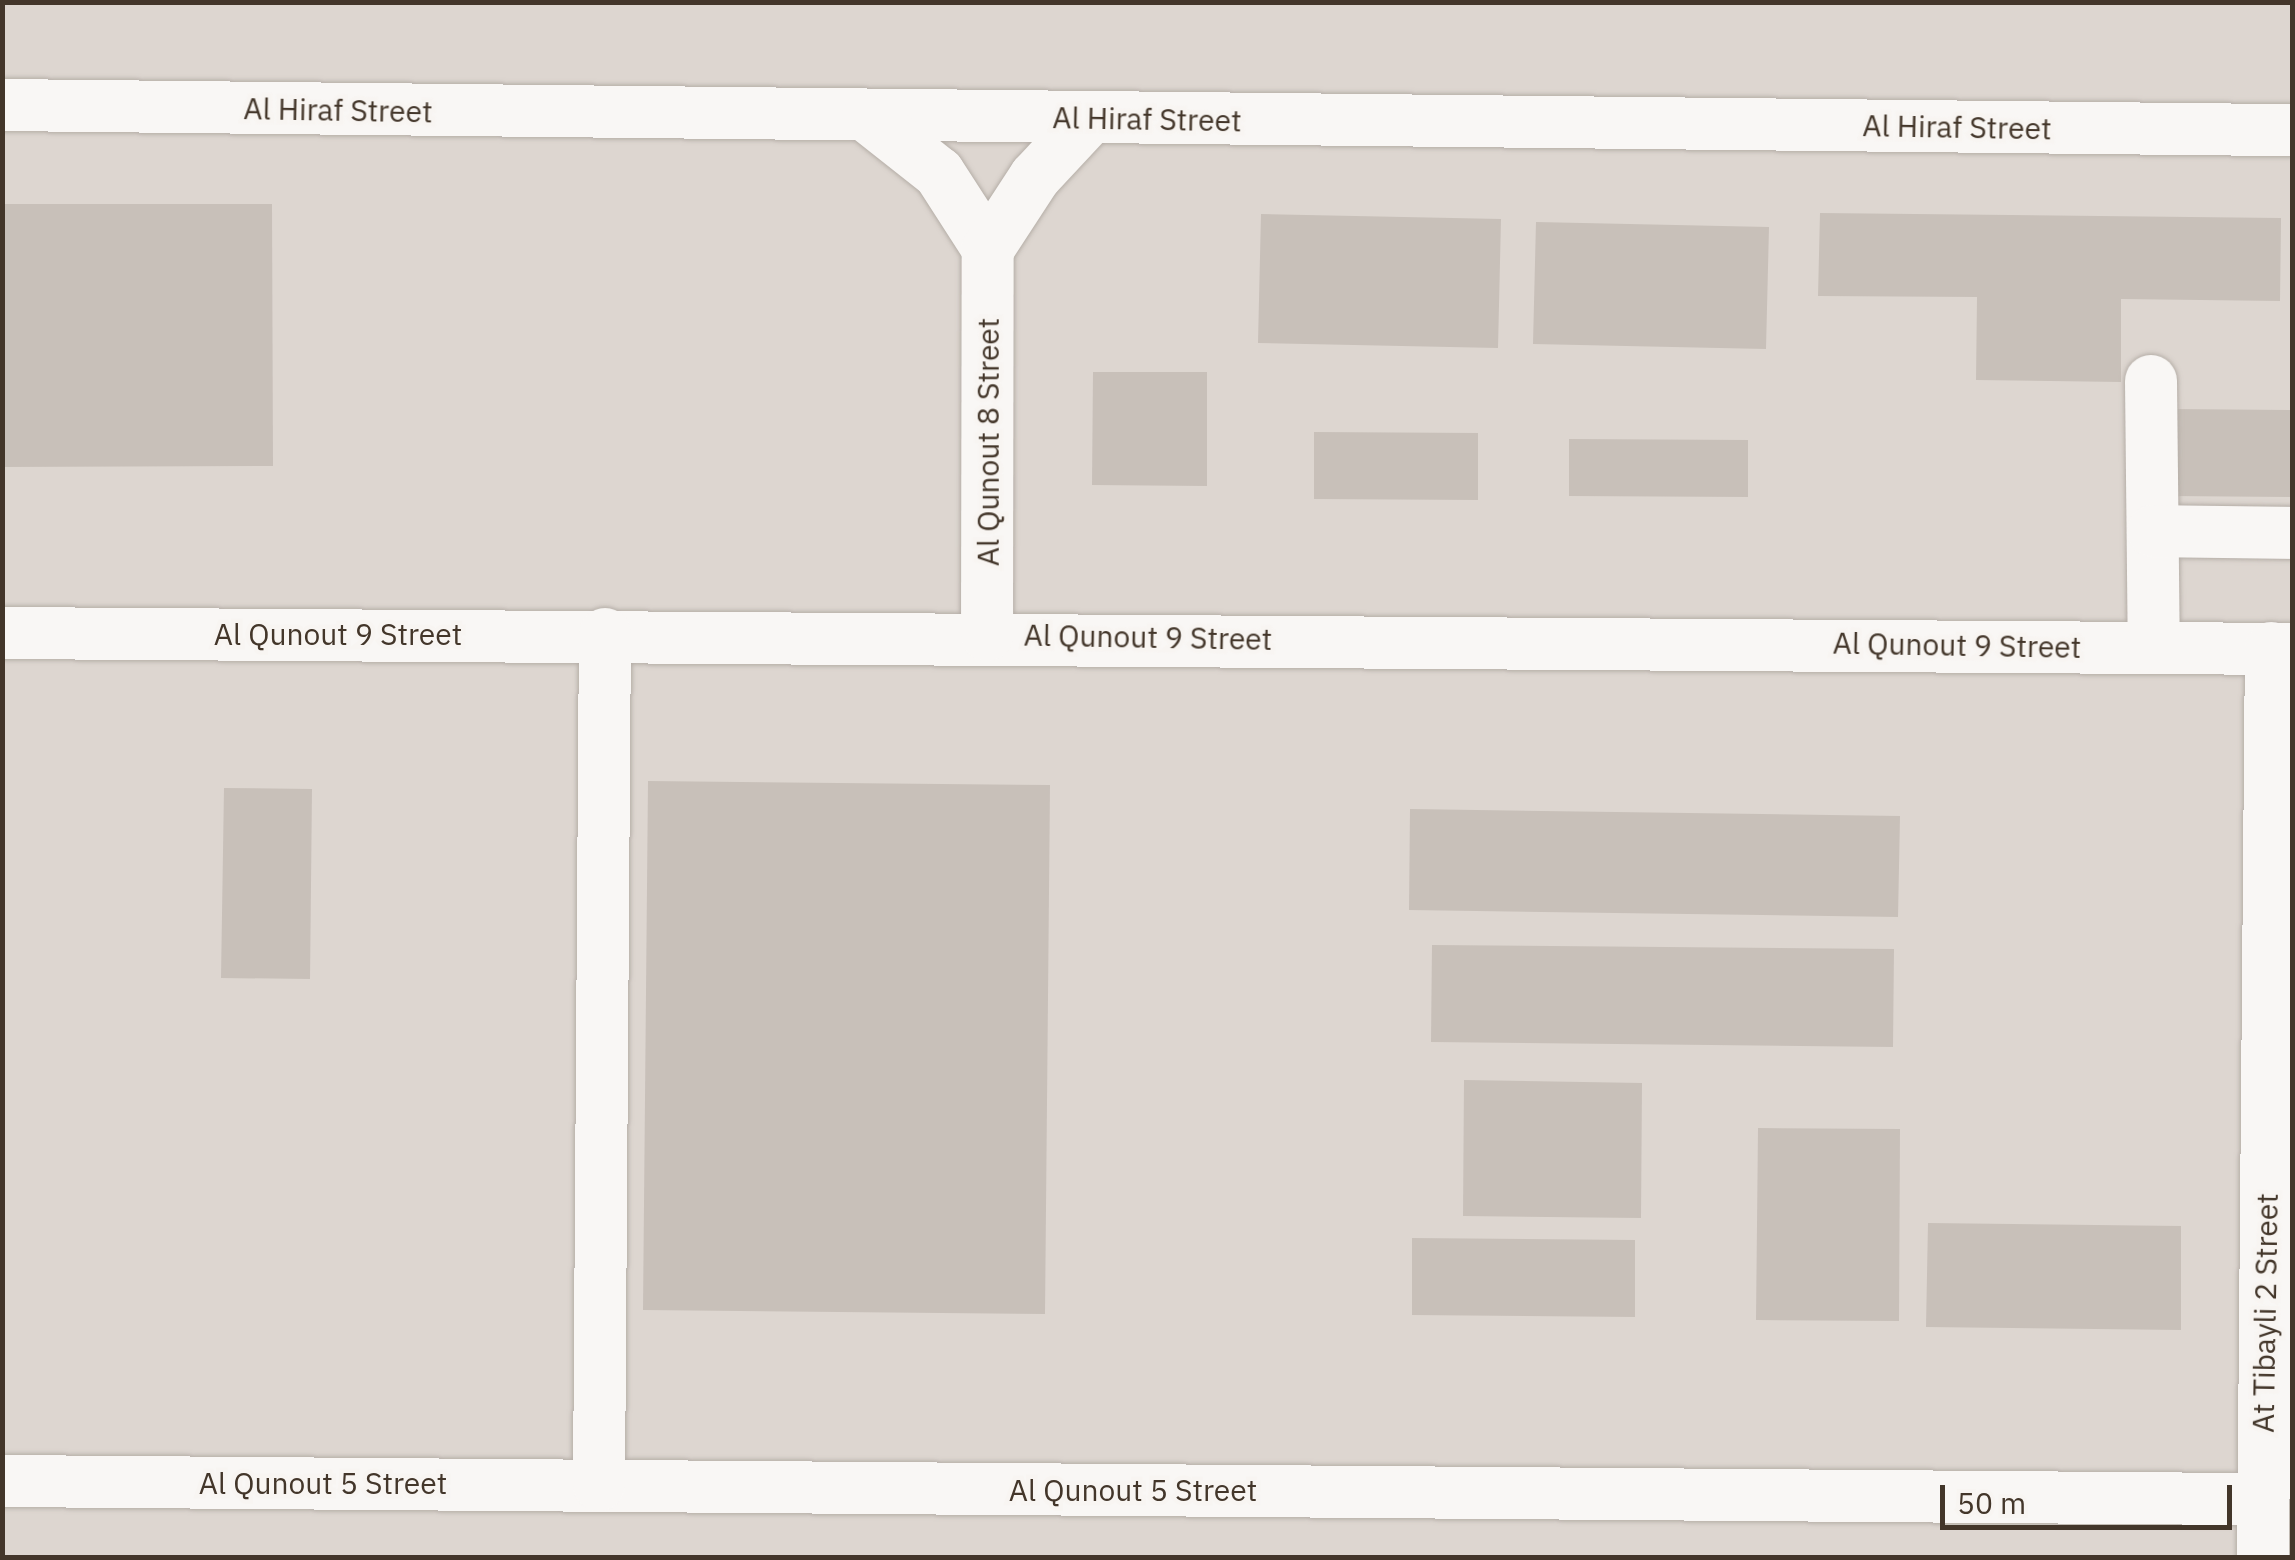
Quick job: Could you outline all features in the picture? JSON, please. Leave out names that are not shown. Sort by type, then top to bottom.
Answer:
[{"type":"street","name":"Al Hiraf Street","points":[[2,105],[2292,130]]},
{"type":"street","points":[[868,117],[939,173],[988,249],[1035,177],[1089,119]]},
{"type":"street","name":"Al Qunout 8 Street","points":[[987,635],[988,249]]},
{"type":"street","points":[[2152,381],[2154,647]]},
{"type":"street","points":[[2153,532],[2292,533]]},
{"type":"street","name":"Al Qunout 9 Street","points":[[2,633],[987,635],[2282,649]]},
{"type":"street","points":[[599,1485],[606,634]]},
{"type":"street","name":"At Tibayli 2 Street","points":[[2263,1558],[2282,649]]},
{"type":"street","name":"Al Qunout 5 Street","points":[[2,1480],[2263,1499]]},
{"type":"shaded area","points":[[3,3],[2292,3],[2292,1557],[3,1558]]},
{"type":"building","points":[[2,204],[272,204],[273,466],[2,467]]},
{"type":"building","points":[[1820,213],[2281,218],[2280,301],[2121,299],[2121,382],[1976,380],[1977,297],[1818,296]]},
{"type":"building","points":[[1261,214],[1501,219],[1498,348],[1258,343]]},
{"type":"building","points":[[1536,222],[1769,227],[1766,349],[1533,344]]},
{"type":"building","points":[[1093,372],[1207,372],[1207,486],[1092,485]]},
{"type":"building","points":[[2172,409],[2292,410],[2292,497],[2171,496]]},
{"type":"building","points":[[1314,432],[1478,433],[1478,500],[1314,499]]},
{"type":"building","points":[[1569,439],[1748,440],[1748,497],[1569,496]]},
{"type":"building","points":[[648,781],[1050,785],[1045,1314],[643,1310]]},
{"type":"building","points":[[224,788],[312,789],[310,979],[221,978]]},
{"type":"building","points":[[1410,809],[1900,816],[1898,917],[1409,910]]},
{"type":"building","points":[[1432,945],[1894,949],[1893,1047],[1431,1042]]},
{"type":"building","points":[[1464,1080],[1642,1083],[1641,1218],[1463,1216]]},
{"type":"building","points":[[1758,1128],[1900,1129],[1899,1321],[1756,1320]]},
{"type":"building","points":[[1928,1223],[2181,1226],[2181,1330],[1926,1327]]},
{"type":"building","points":[[1412,1238],[1635,1240],[1635,1317],[1412,1315]]}]
